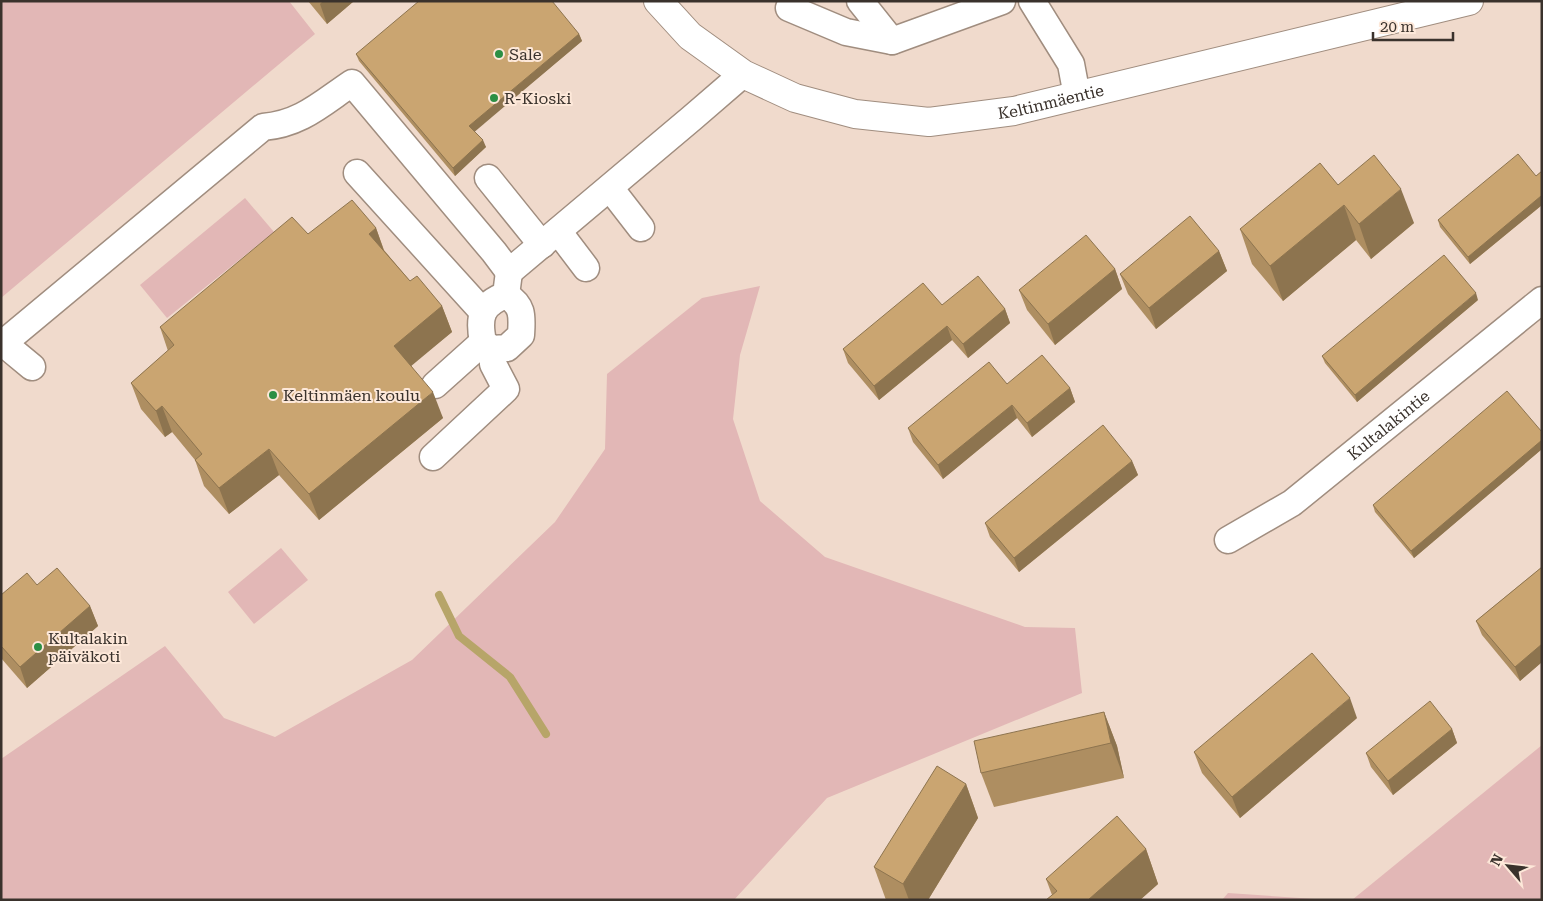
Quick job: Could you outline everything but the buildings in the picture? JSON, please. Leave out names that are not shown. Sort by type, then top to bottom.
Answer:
[{"type":"main road","name":"Keltinmäentie","points":[[658,1],[690,36],[743,74],[795,98],[855,114],[929,122],[1014,112],[1469,1]]},
{"type":"street","points":[[860,1],[892,40]]},
{"type":"street","points":[[789,8],[846,32],[892,40],[954,9],[1002,1]]},
{"type":"street","points":[[1032,1],[1071,64],[1077,96]]},
{"type":"street","points":[[433,457],[506,389],[480,327],[484,312],[493,300],[550,238],[743,74]]},
{"type":"street","points":[[32,367],[2,344],[263,127],[278,126],[304,116],[352,83],[494,252],[522,315],[521,335],[507,348],[488,346],[435,385]]},
{"type":"street","points":[[357,172],[484,312]]},
{"type":"street","points":[[488,178],[550,238],[586,268]]},
{"type":"street","points":[[610,188],[641,228]]},
{"type":"street","name":"Kultalakintie","points":[[1228,540],[1292,503],[1542,300]]},
{"type":"shaded area","points":[[1,1],[289,1],[315,34],[1,298]]},
{"type":"shaded area","points":[[245,198],[274,232],[167,318],[140,285]]},
{"type":"shaded area","points":[[760,286],[740,355],[733,419],[760,501],[825,557],[1025,627],[1075,628],[1082,693],[827,798],[734,900],[1,900],[1,759],[165,646],[224,718],[275,737],[412,660],[555,522],[605,449],[607,374],[702,298]]},
{"type":"shaded area","points":[[281,548],[308,580],[254,624],[228,592]]},
{"type":"shaded area","points":[[1542,745],[1542,900],[1352,900]]},
{"type":"shaded area","points":[[1228,893],[1329,900],[1222,900]]},
{"type":"waterway","points":[[439,595],[459,636],[510,677],[546,734]]},
{"type":"place","name":"Sale","points":[[499,54]]},
{"type":"place","name":"R-Kioski","points":[[494,98]]},
{"type":"place","name":"Keltinmäen koulu","points":[[273,395]]},
{"type":"place","name":"Kultalakin päiväkoti","points":[[38,647]]}]
